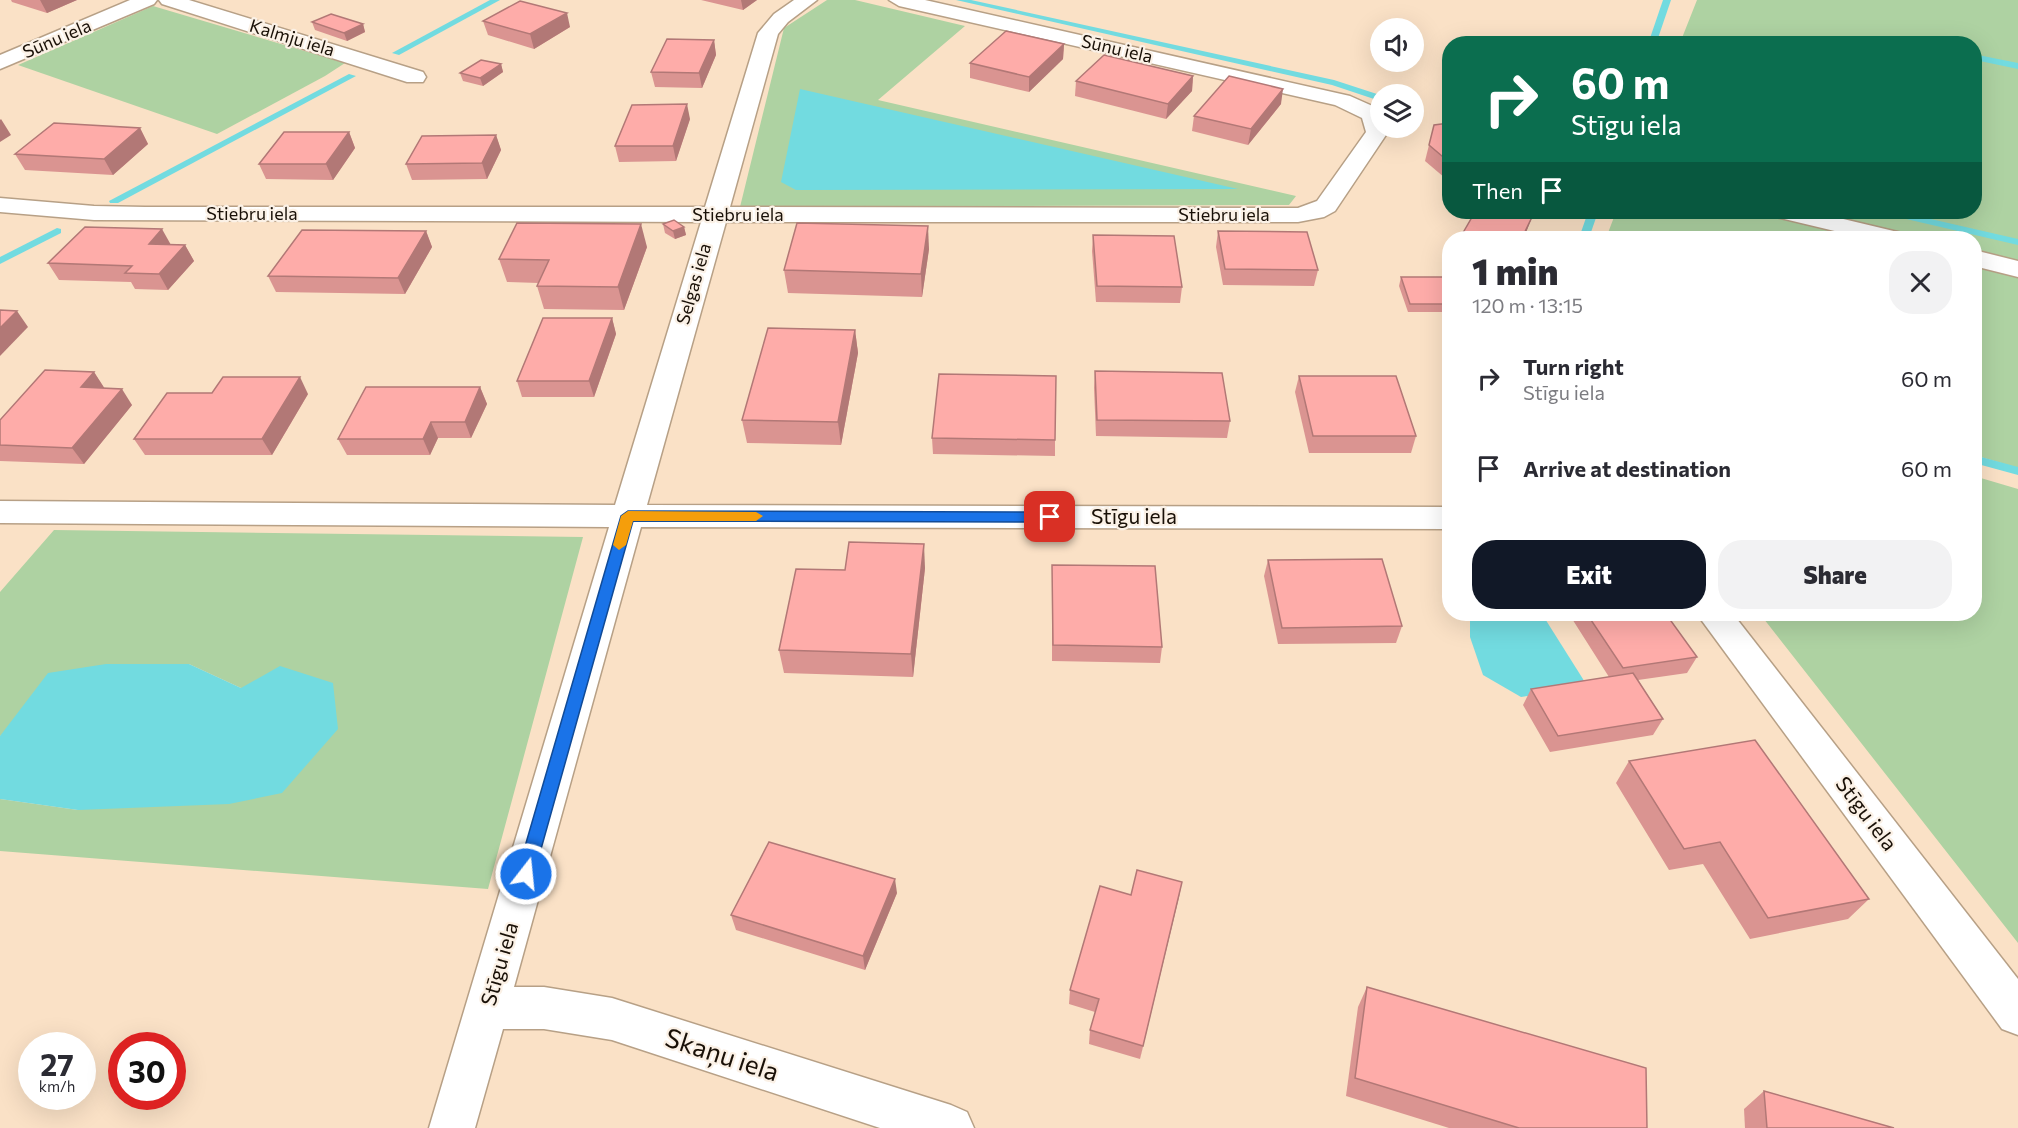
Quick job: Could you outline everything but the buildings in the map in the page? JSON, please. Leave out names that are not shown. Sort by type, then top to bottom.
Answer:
[{"type":"street","name":"Sūnu iela","points":[[0,63],[147,0]]},
{"type":"street","name":"Kalmju iela","points":[[169,0],[415,77]]},
{"type":"street","name":"Selgas iela","points":[[628,516],[768,33],[781,18],[807,0]]},
{"type":"street","name":"Sūnu iela","points":[[899,0],[1336,99]]},
{"type":"street","name":"Stiebru iela","points":[[0,205],[93,213],[145,214],[1298,215],[1326,206],[1377,132],[1378,126],[1372,115],[1358,106],[1336,99]]},
{"type":"street","points":[[1814,219],[1864,231]]},
{"type":"street","points":[[1982,260],[2018,269]]},
{"type":"street","points":[[0,512],[628,516]]},
{"type":"street","name":"Stīgu iela","points":[[452,1128],[628,516],[1442,518]]},
{"type":"street","name":"Stīgu iela","points":[[1719,621],[2018,1014]]},
{"type":"street","name":"Skaņu iela","points":[[488,1008],[544,1008],[612,1019],[951,1128]]},
{"type":"green space","points":[[827,0],[855,0],[965,26],[878,100],[1296,196],[1289,205],[740,207],[784,28]]},
{"type":"green space","points":[[1697,0],[2018,0],[2018,468],[1982,457],[1982,231],[1609,231],[1613,219],[1982,219],[1982,36],[1683,36]]},
{"type":"green space","points":[[153,6],[345,63],[217,134],[18,65]]},
{"type":"green space","points":[[1982,478],[2018,489],[2018,943],[1765,621],[1982,621]]},
{"type":"green space","points":[[54,530],[583,537],[488,889],[0,851],[0,799],[78,810],[241,688],[189,664],[0,736],[0,592]]},
{"type":"water","points":[[800,89],[1238,189],[796,190],[781,182]]},
{"type":"water","points":[[1470,621],[1546,621],[1588,687],[1521,697],[1483,675],[1470,637]]},
{"type":"water","points":[[106,664],[189,664],[241,688],[280,666],[333,683],[338,729],[282,793],[229,804],[78,810],[0,799],[0,736],[48,673]]},
{"type":"waterway","points":[[396,53],[496,0]]},
{"type":"waterway","points":[[960,0],[1334,83],[1370,95]]},
{"type":"waterway","points":[[1655,36],[1667,0]]},
{"type":"waterway","points":[[1982,59],[2018,66]]},
{"type":"waterway","points":[[114,201],[352,76]]},
{"type":"waterway","points":[[1586,231],[1591,219]]},
{"type":"waterway","points":[[1919,219],[1971,231]]},
{"type":"waterway","points":[[0,261],[57,231]]},
{"type":"waterway","points":[[1982,234],[2018,242]]},
{"type":"waterway","points":[[1982,461],[2018,471]]},
{"type":"slow traffic","points":[[619,545],[628,516],[756,516]]},
{"type":"route","points":[[526,874],[628,516],[1050,517]]}]
